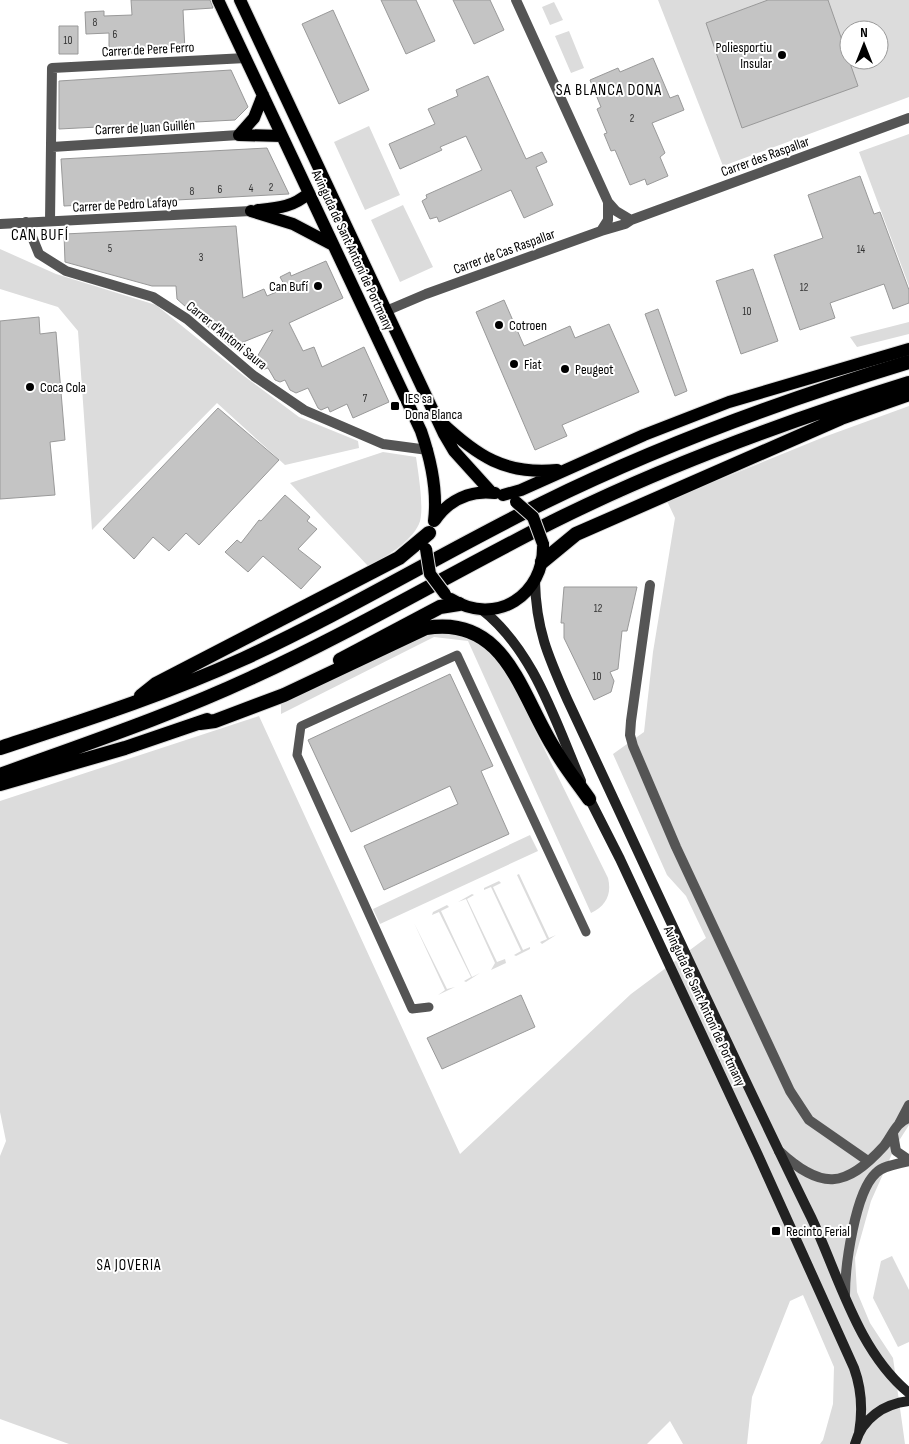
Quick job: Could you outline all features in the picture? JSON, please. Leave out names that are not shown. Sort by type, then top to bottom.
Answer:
[{"type":"highway","points":[[0,748],[128,706],[243,659],[300,631],[542,503],[629,464],[708,431],[806,394],[909,362]]},
{"type":"highway","points":[[0,774],[154,719],[253,677],[371,618],[553,522],[640,482],[755,435],[909,383]]},
{"type":"highway","points":[[542,562],[576,534],[841,418],[909,394]]},
{"type":"highway","points":[[128,706],[156,684],[399,558],[431,527]]},
{"type":"highway","points":[[0,784],[125,748],[200,723],[344,658],[440,607],[459,604]]},
{"type":"highway","points":[[200,723],[215,721],[284,695],[426,628],[441,625],[458,626],[474,631],[498,650],[554,748],[589,799]]},
{"type":"main road","name":"Avinguda de Sant Antoni de Portmany","points":[[218,0],[421,431],[428,450],[434,483],[431,527]]},
{"type":"main road","name":"Avinguda de Sant Antoni de Portmany","points":[[240,0],[435,416],[454,451],[498,494]]},
{"type":"main road","points":[[239,135],[254,118],[263,95]]},
{"type":"main road","points":[[239,135],[282,136]]},
{"type":"main road","points":[[251,211],[285,208],[297,204],[309,193]]},
{"type":"main road","points":[[251,211],[293,224],[333,245]]},
{"type":"main road","points":[[498,494],[516,502],[533,517],[543,544],[542,562],[535,581],[523,595],[508,605],[480,609],[459,604],[445,594],[430,574],[426,549],[431,527],[447,506],[463,496],[498,494],[568,468],[644,435],[729,402],[909,349]]},
{"type":"main road","points":[[435,416],[467,444],[494,462],[514,468],[539,472],[568,468]]},
{"type":"main road","name":"Avinguda de Sant Antoni de Portmany","points":[[535,581],[537,614],[546,653],[845,1295],[880,1360],[899,1384],[909,1393]]},
{"type":"main road","name":"Avinguda de Sant Antoni de Portmany","points":[[480,609],[510,637],[534,675],[589,799],[628,876],[746,1128],[854,1368],[861,1396],[856,1440]]},
{"type":"main road","points":[[856,1440],[868,1420],[880,1410],[894,1404],[909,1401]]},
{"type":"street","points":[[516,0],[608,202],[616,212],[631,220]]},
{"type":"street","name":"Carrer de Pere Ferro","points":[[52,147],[52,68],[246,58]]},
{"type":"street","name":"Carrer des Raspallar","points":[[631,220],[909,118]]},
{"type":"street","name":"Carrer de Juan Guillén","points":[[52,147],[239,135]]},
{"type":"street","points":[[50,221],[52,147]]},
{"type":"street","points":[[601,230],[608,220],[608,202]]},
{"type":"street","name":"Carrer de Pedro Lafayo","points":[[0,224],[251,211]]},
{"type":"street","name":"Carrer de Cas Raspallar","points":[[386,312],[426,294],[601,230],[618,227],[631,220]]},
{"type":"street","name":"Carrer d'Antoni Saura","points":[[26,222],[39,254],[66,271],[153,297],[187,320],[254,376],[304,410],[383,444],[428,450]]},
{"type":"street","points":[[650,585],[631,721],[630,735],[633,746],[676,847],[790,1091],[809,1120],[868,1161]]},
{"type":"street","points":[[428,1007],[412,1009],[297,755],[301,726],[457,655],[586,932]]},
{"type":"street","points":[[778,1151],[808,1175],[826,1180],[849,1175],[868,1161],[893,1134],[909,1105]]},
{"type":"street","points":[[898,1124],[909,1118]]},
{"type":"street","points":[[893,1134],[896,1151],[909,1161]]},
{"type":"street","points":[[845,1295],[845,1273],[850,1239],[870,1181],[879,1170],[909,1161]]},
{"type":"shaded area","points":[[658,0],[909,0],[909,97],[723,166]]},
{"type":"shaded area","points":[[554,2],[563,20],[550,25],[542,7]]},
{"type":"shaded area","points":[[569,31],[584,68],[571,73],[555,36]]},
{"type":"shaded area","points":[[369,126],[400,195],[365,210],[334,142]]},
{"type":"shaded area","points":[[909,134],[909,286],[859,152]]},
{"type":"shaded area","points":[[403,205],[433,267],[400,282],[371,220]]},
{"type":"shaded area","points":[[0,249],[56,274],[156,305],[244,376],[299,417],[358,441],[359,448],[285,465],[217,403],[92,530],[78,331],[58,307],[0,289]]},
{"type":"shaded area","points":[[909,322],[909,334],[857,347],[850,337]]},
{"type":"shaded area","points":[[909,406],[909,1125],[895,1147],[871,1201],[855,1258],[857,1292],[870,1323],[893,1358],[905,1444],[820,1444],[823,1440],[833,1404],[834,1367],[803,1295],[790,1301],[752,1397],[747,1444],[683,1444],[670,1421],[647,1444],[69,1444],[0,1419],[0,1156],[6,1141],[0,1112],[0,801],[259,716],[460,1154],[631,994],[706,938],[686,896],[667,875],[613,754],[644,732],[653,652],[675,518],[667,501],[824,437]]},
{"type":"shaded area","points":[[383,452],[416,457],[421,518],[415,531],[404,543],[390,554],[368,566],[290,483]]},
{"type":"shaded area","points":[[422,633],[469,634],[495,655],[533,718],[530,720],[608,878],[609,889],[607,899],[601,907],[591,913],[468,641],[434,637],[281,714],[281,702]]},
{"type":"shaded area","points":[[530,835],[538,851],[380,924],[373,909]]},
{"type":"shaded area","points":[[519,874],[549,938],[556,935],[542,944],[540,942],[547,939],[517,875]]},
{"type":"shaded area","points":[[499,881],[501,883],[493,887],[523,950],[530,947],[530,949],[516,956],[514,955],[521,951],[491,887],[484,890],[484,888]]},
{"type":"shaded area","points":[[472,894],[474,895],[467,899],[497,962],[505,959],[506,963],[491,970],[495,963],[466,899],[458,902]]},
{"type":"shaded area","points":[[447,905],[449,907],[441,911],[472,977],[480,973],[466,982],[464,981],[471,977],[439,912],[432,915],[433,912]]},
{"type":"shaded area","points":[[414,923],[447,989],[455,987],[438,995],[445,990]]},
{"type":"shaded area","points":[[892,1256],[909,1290],[909,1342],[898,1347],[873,1298],[881,1261]]},
{"type":"building","points":[[131,0],[210,0],[213,8],[183,10],[185,51],[109,54],[109,33],[86,34],[85,12],[104,11],[104,16],[132,15]]},
{"type":"building","points":[[381,0],[416,0],[435,41],[406,54]]},
{"type":"building","points":[[453,0],[490,0],[504,30],[474,44]]},
{"type":"building","name":"Poliesportiu Insular","points":[[768,0],[828,0],[839,32],[839,70],[852,70],[858,86],[742,128],[706,23]]},
{"type":"building","points":[[333,10],[369,90],[339,104],[302,24]]},
{"type":"building","points":[[59,26],[78,26],[78,54],[59,54]]},
{"type":"building","points":[[653,58],[670,98],[678,95],[684,110],[652,123],[665,153],[660,157],[668,176],[647,185],[645,179],[630,185],[615,150],[611,151],[604,134],[607,133],[597,109],[601,107],[590,80],[618,68],[620,72]]},
{"type":"building","points":[[231,70],[248,107],[235,120],[59,129],[59,81]]},
{"type":"building","points":[[488,76],[526,159],[542,152],[547,162],[536,167],[553,205],[524,218],[511,190],[439,222],[437,217],[430,219],[422,201],[427,198],[426,195],[482,170],[466,136],[440,147],[442,150],[400,169],[389,144],[435,124],[428,109],[458,96],[456,90]]},
{"type":"building","points":[[267,148],[289,194],[64,206],[61,159]]},
{"type":"building","points":[[860,176],[874,214],[880,212],[909,290],[909,303],[893,309],[884,284],[830,303],[835,318],[800,330],[774,255],[823,238],[808,195]]},
{"type":"building","points":[[236,226],[243,298],[264,289],[267,296],[286,288],[280,277],[290,272],[291,276],[326,261],[343,298],[289,323],[303,351],[314,347],[322,367],[364,347],[389,402],[353,418],[347,404],[330,412],[328,407],[321,410],[318,408],[308,388],[296,393],[290,390],[285,380],[280,382],[275,380],[268,368],[261,370],[257,357],[273,330],[231,347],[177,299],[176,286],[152,286],[65,262],[64,234]]},
{"type":"building","points":[[753,269],[778,341],[741,354],[716,281]]},
{"type":"building","name":"Peugeot","points":[[504,300],[524,346],[570,326],[575,338],[609,324],[639,392],[562,425],[567,436],[535,450],[476,312]]},
{"type":"building","points":[[658,309],[687,391],[675,396],[645,314]]},
{"type":"building","name":"Coca Cola","points":[[39,317],[40,334],[56,332],[65,440],[50,442],[55,495],[0,499],[0,321]]},
{"type":"building","points":[[218,408],[279,460],[199,545],[186,533],[169,551],[153,537],[134,559],[103,529]]},
{"type":"building","points":[[285,495],[310,517],[307,521],[317,529],[298,549],[321,567],[301,589],[263,556],[248,572],[225,552],[237,540],[241,543],[259,520],[261,521]]},
{"type":"building","points":[[564,587],[637,587],[627,631],[622,631],[618,669],[610,672],[614,681],[611,692],[594,700],[564,638],[564,623],[561,623]]},
{"type":"building","points":[[450,674],[493,766],[481,771],[509,834],[384,890],[364,846],[458,804],[450,786],[351,832],[308,740]]},
{"type":"building","points":[[521,995],[535,1027],[442,1069],[427,1038]]},
{"type":"place","name":"Poliesportiu Insular","points":[[782,55]]},
{"type":"place","name":"Can Bufí","points":[[318,286]]},
{"type":"place","name":"Cotroen","points":[[499,325]]},
{"type":"place","name":"Fiat","points":[[514,364]]},
{"type":"place","name":"Peugeot","points":[[565,369]]},
{"type":"place","name":"Coca Cola","points":[[30,387]]},
{"type":"place","name":"IES sa Dona Blanca","points":[[395,406]]},
{"type":"place","name":"Recinto Ferial","points":[[776,1231]]},
{"type":"district","name":"SA BLANCA DONA","points":[[609,89]]},
{"type":"district","name":"CAN BUFÍ","points":[[40,234]]},
{"type":"district","name":"SA JOVERIA","points":[[129,1265]]}]
